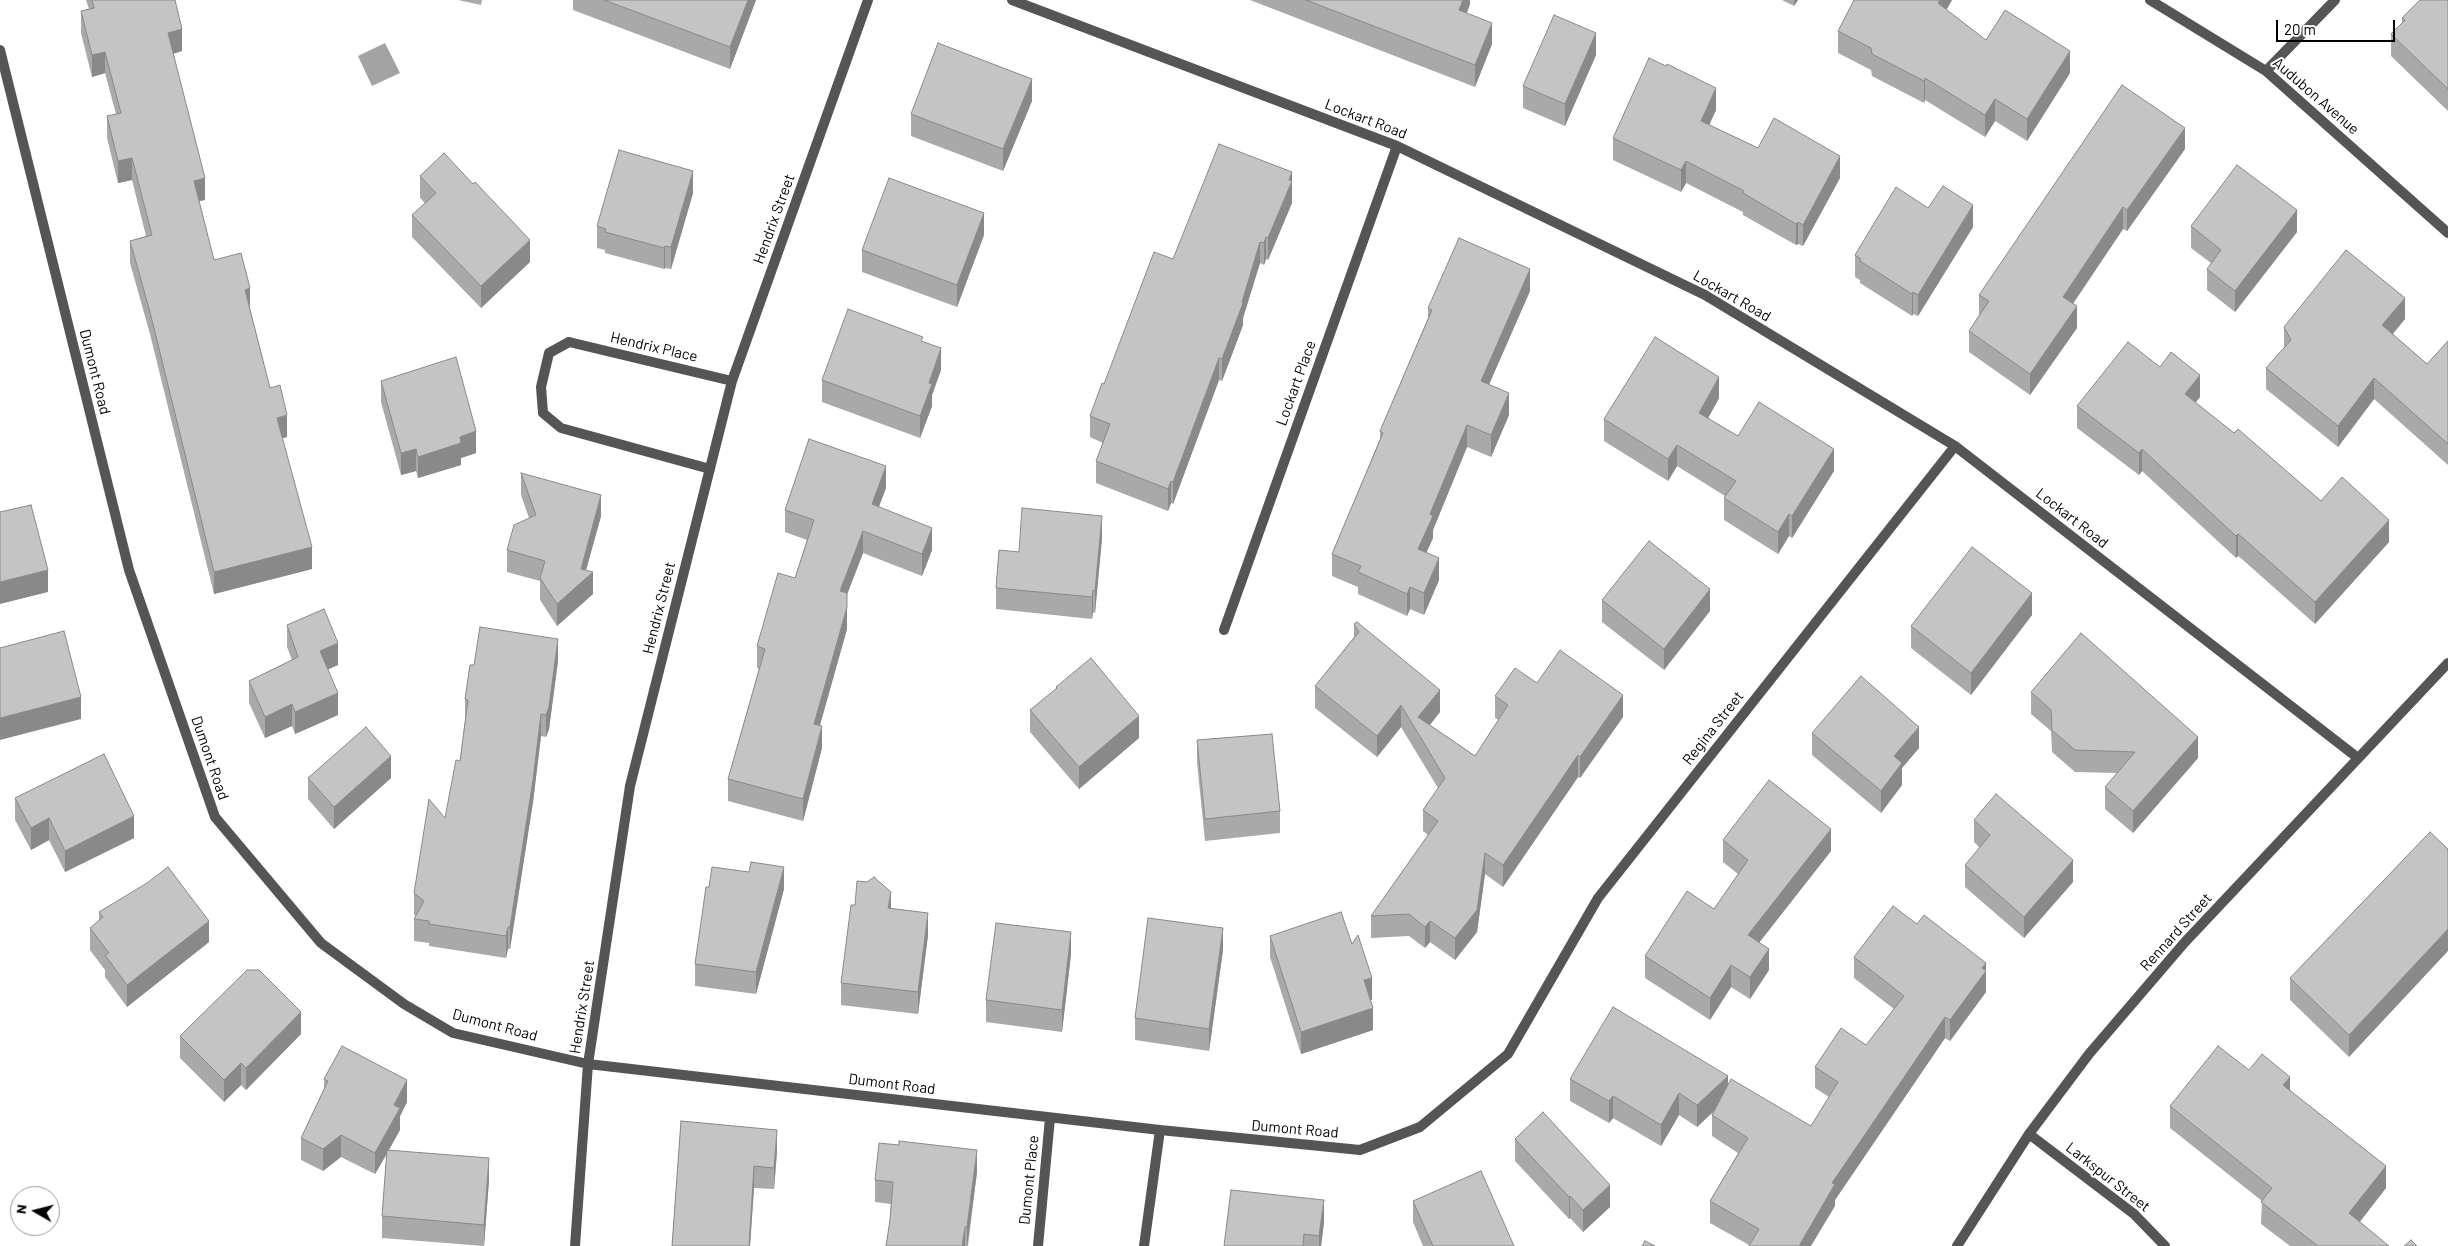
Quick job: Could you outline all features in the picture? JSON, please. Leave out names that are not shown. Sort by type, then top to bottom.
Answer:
[{"type":"street","name":"Hendrix Street","points":[[575,1246],[588,1064],[630,786],[732,381],[868,0]]},
{"type":"street","name":"Lockart Road","points":[[1012,0],[1397,146],[1705,295],[1955,446],[2358,758]]},
{"type":"street","name":"Audubon Avenue","points":[[2150,0],[2266,71],[2448,233]]},
{"type":"street","points":[[2266,71],[2335,0]]},
{"type":"street","name":"Dumont Road","points":[[0,50],[129,570],[215,817],[321,943],[404,1004],[453,1033],[588,1064],[1050,1118],[1360,1150],[1420,1127],[1508,1054],[1515,1042]]},
{"type":"street","name":"Lockart Place","points":[[1224,630],[1397,146]]},
{"type":"street","name":"Hendrix Place","points":[[710,469],[561,428],[543,413],[540,387],[549,353],[569,342],[732,381]]},
{"type":"street","name":"Regina Street","points":[[1515,1042],[1598,898],[1955,446]]},
{"type":"street","name":"Rennard Street","points":[[1957,1246],[2029,1134],[2089,1054],[2185,942],[2448,662]]},
{"type":"street","name":"Dumont Place","points":[[1038,1246],[1050,1118]]},
{"type":"street","points":[[1144,1246],[1160,1130]]},
{"type":"street","name":"Larkspur Street","points":[[2029,1134],[2134,1214],[2165,1246]]},
{"type":"shaded area","points":[[385,43],[400,73],[372,86],[358,56]]},
{"type":"building","points":[[92,0],[175,0],[182,29],[168,33],[205,178],[194,181],[214,260],[241,253],[250,288],[245,290],[270,388],[280,385],[287,415],[277,418],[312,547],[214,572],[150,312],[130,241],[152,235],[132,158],[118,161],[107,116],[121,113],[105,52],[92,55],[81,11],[94,8]]},
{"type":"building","points":[[604,0],[748,0],[730,47]]},
{"type":"building","points":[[1306,0],[1463,0],[1459,10],[1492,23],[1475,65]]},
{"type":"building","points":[[1854,0],[1940,0],[1938,3],[1986,40],[2005,10],[2070,51],[2027,119],[1995,99],[1985,115],[1925,78],[1924,81],[1872,54],[1871,48],[1838,31]]},
{"type":"building","points":[[2420,0],[2448,0],[2448,89],[2391,34],[2405,20],[2402,18]]},
{"type":"building","points":[[1554,15],[1596,33],[1565,104],[1523,86]]},
{"type":"building","points":[[938,43],[1032,79],[1003,149],[911,114]]},
{"type":"building","points":[[1649,58],[1666,66],[1667,64],[1716,88],[1701,121],[1758,148],[1774,118],[1840,156],[1803,225],[1798,222],[1796,224],[1743,193],[1744,191],[1686,161],[1681,170],[1613,138]]},
{"type":"building","points":[[2122,85],[2185,128],[2127,210],[2123,207],[2063,297],[2077,306],[2030,374],[1969,331],[1989,301],[1979,295]]},
{"type":"building","points":[[1219,144],[1292,172],[1289,180],[1292,181],[1268,238],[1266,237],[1264,243],[1260,242],[1243,303],[1222,359],[1219,358],[1173,482],[1171,481],[1168,489],[1096,461],[1110,424],[1090,416],[1154,252],[1173,259]]},
{"type":"building","points":[[619,150],[693,171],[671,247],[665,246],[664,248],[605,232],[606,229],[597,226]]},
{"type":"building","points":[[444,153],[473,184],[475,182],[530,240],[481,286],[412,215],[436,193],[420,176]]},
{"type":"building","points":[[2237,165],[2297,210],[2235,291],[2207,269],[2221,250],[2191,226]]},
{"type":"building","points":[[889,178],[984,213],[957,285],[862,250]]},
{"type":"building","points":[[1943,186],[1973,205],[1918,295],[1913,292],[1912,294],[1860,261],[1861,259],[1855,255],[1896,187],[1928,208]]},
{"type":"building","points":[[1459,238],[1530,269],[1481,381],[1509,393],[1491,435],[1467,425],[1430,514],[1433,516],[1418,549],[1439,558],[1424,593],[1410,587],[1407,594],[1358,572],[1361,566],[1332,554],[1383,433],[1380,431],[1432,310],[1428,308]]},
{"type":"building","points":[[2346,250],[2405,298],[2382,325],[2427,364],[2448,341],[2448,444],[2374,378],[2338,426],[2266,368],[2291,340],[2284,327]]},
{"type":"building","points":[[848,309],[923,337],[921,341],[941,348],[929,383],[932,384],[920,416],[822,380]]},
{"type":"building","points":[[1655,337],[1719,377],[1699,413],[1738,436],[1759,402],[1834,449],[1792,516],[1789,514],[1778,532],[1724,498],[1736,481],[1677,445],[1668,459],[1604,419]]},
{"type":"building","points":[[2128,342],[2160,367],[2171,352],[2200,375],[2185,394],[2234,433],[2238,429],[2321,501],[2342,477],[2389,520],[2315,602],[2243,538],[2238,534],[2236,536],[2142,449],[2139,453],[2077,406]]},
{"type":"building","points":[[456,357],[476,431],[460,437],[461,443],[418,457],[416,449],[401,453],[381,381]]},
{"type":"building","points":[[809,439],[886,466],[872,504],[932,528],[922,554],[863,531],[840,591],[847,593],[847,607],[814,724],[822,726],[803,799],[728,779],[765,649],[757,646],[778,573],[795,578],[814,520],[785,510]]},
{"type":"building","points":[[521,473],[601,495],[581,569],[593,572],[557,604],[540,578],[545,561],[507,550],[514,525],[536,515]]},
{"type":"building","points":[[31,505],[48,570],[0,582],[0,512]]},
{"type":"building","points":[[1022,508],[1102,516],[1095,591],[1093,590],[1092,597],[996,588],[999,550],[1019,552]]},
{"type":"building","points":[[1649,541],[1710,589],[1664,649],[1602,600]]},
{"type":"building","points":[[1972,547],[2032,593],[1971,673],[1911,626]]},
{"type":"building","points":[[324,609],[338,643],[320,651],[338,693],[295,712],[292,704],[265,717],[249,681],[298,657],[287,625]]},
{"type":"building","points":[[1357,622],[1440,690],[1418,717],[1475,756],[1508,705],[1495,696],[1515,668],[1537,683],[1560,650],[1623,695],[1580,757],[1578,755],[1503,865],[1485,853],[1477,910],[1455,938],[1430,921],[1425,927],[1409,914],[1371,916],[1438,821],[1423,810],[1445,778],[1401,705],[1377,736],[1315,686],[1359,632],[1354,624]]},
{"type":"building","points":[[480,627],[558,639],[549,707],[546,715],[541,714],[533,780],[510,927],[508,927],[506,936],[429,924],[429,921],[414,919],[424,901],[414,893],[429,799],[445,818],[456,760],[460,761],[468,700],[465,699],[470,665],[474,665]]},
{"type":"building","points":[[64,631],[81,697],[0,718],[0,648]]},
{"type":"building","points":[[2081,633],[2198,737],[2133,811],[2105,787],[2135,752],[2075,750],[2052,730],[2051,710],[2031,692]]},
{"type":"building","points":[[1091,658],[1139,716],[1079,767],[1030,710]]},
{"type":"building","points":[[1861,676],[1919,727],[1894,756],[1902,763],[1881,791],[1812,733]]},
{"type":"building","points":[[366,727],[391,756],[334,807],[308,778]]},
{"type":"building","points":[[1272,734],[1280,811],[1205,819],[1197,740]]},
{"type":"building","points":[[104,754],[134,816],[65,851],[49,818],[31,828],[15,798]]},
{"type":"building","points":[[1769,780],[1831,829],[1748,935],[1769,949],[1750,977],[1731,965],[1710,998],[1645,956],[1687,891],[1714,909],[1748,860],[1723,840]]},
{"type":"building","points":[[1996,794],[2073,860],[2024,917],[1965,865],[1990,835],[1974,820]]},
{"type":"building","points":[[2430,832],[2448,849],[2448,929],[2349,1035],[2290,978]]},
{"type":"building","points":[[751,862],[784,867],[756,972],[695,964],[706,887],[709,887],[712,867],[749,872]]},
{"type":"building","points":[[168,867],[209,921],[127,985],[105,955],[109,953],[90,928],[103,917],[99,912],[147,883]]},
{"type":"building","points":[[874,877],[891,892],[888,908],[928,913],[918,992],[841,983],[851,905],[855,905],[857,881],[867,882]]},
{"type":"building","points":[[1893,906],[1917,924],[1924,915],[1986,963],[1982,968],[1986,971],[1950,1020],[1945,1017],[1832,1183],[1835,1184],[1799,1246],[1749,1246],[1759,1229],[1710,1201],[1748,1138],[1712,1115],[1731,1079],[1811,1126],[1838,1082],[1815,1067],[1841,1028],[1866,1045],[1904,996],[1854,957]]},
{"type":"building","points":[[1341,912],[1352,944],[1358,935],[1372,978],[1364,980],[1373,1008],[1301,1032],[1270,936]]},
{"type":"building","points":[[1148,918],[1223,928],[1209,1029],[1135,1018]]},
{"type":"building","points":[[996,923],[1071,932],[1062,1010],[986,1000]]},
{"type":"building","points":[[247,970],[259,970],[301,1012],[246,1068],[241,1063],[224,1080],[180,1036]]},
{"type":"building","points":[[1613,1007],[1728,1076],[1697,1105],[1679,1093],[1661,1125],[1613,1096],[1609,1101],[1570,1079]]},
{"type":"building","points":[[342,1046],[407,1080],[394,1105],[400,1108],[375,1153],[341,1135],[323,1149],[301,1138],[328,1081],[324,1079]]},
{"type":"building","points":[[2218,1046],[2249,1070],[2262,1054],[2290,1077],[2283,1085],[2386,1166],[2349,1213],[2389,1246],[2318,1246],[2261,1202],[2272,1188],[2170,1106]]},
{"type":"building","points":[[1543,1112],[1610,1185],[1583,1210],[1515,1139]]},
{"type":"building","points":[[681,1121],[777,1130],[774,1168],[754,1166],[749,1246],[672,1246]]},
{"type":"building","points":[[899,1141],[977,1150],[967,1227],[965,1227],[962,1246],[886,1246],[893,1182],[875,1180],[879,1143],[899,1145]]},
{"type":"building","points":[[387,1150],[489,1158],[484,1225],[382,1216]]},
{"type":"building","points":[[1481,1171],[1514,1246],[1433,1246],[1413,1201]]},
{"type":"building","points":[[1231,1190],[1324,1200],[1319,1236],[1304,1234],[1303,1246],[1224,1246]]},
{"type":"building","points":[[2411,1240],[2417,1246],[2404,1246]]},
{"type":"building","points":[[1645,1241],[1655,1246],[1642,1246]]}]
